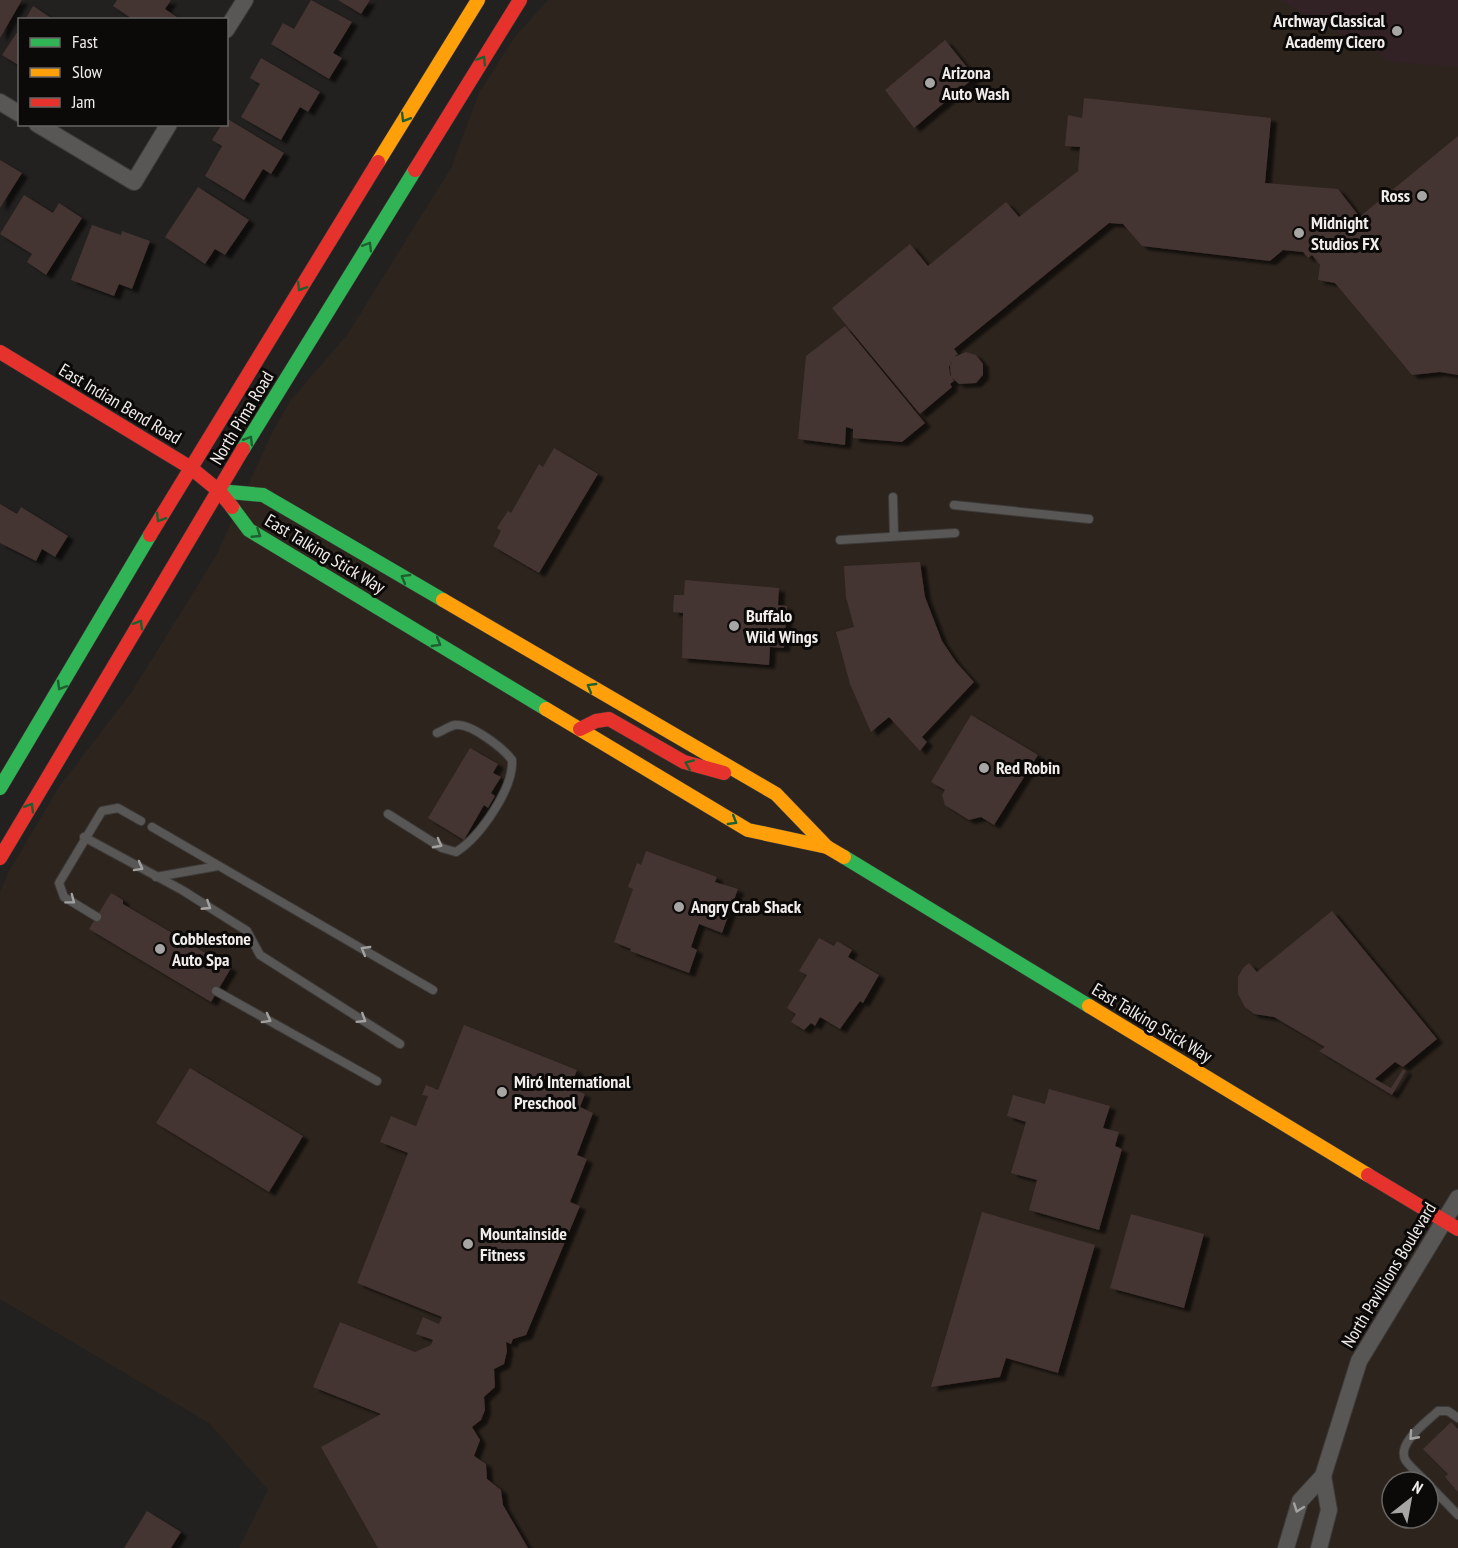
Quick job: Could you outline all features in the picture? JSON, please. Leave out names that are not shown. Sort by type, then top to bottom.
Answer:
[{"type":"main road","name":"North Pima Road","points":[[0,788],[191,468],[478,0]]},
{"type":"main road","name":"North Pima Road","points":[[0,858],[219,490],[520,0]]},
{"type":"main road","points":[[478,27],[489,9]]},
{"type":"main road","points":[[444,96],[452,110]]},
{"type":"main road","name":"East Indian Bend Road","points":[[0,352],[191,468],[219,490]]},
{"type":"main road","name":"East Talking Stick Way","points":[[219,490],[249,530],[748,830],[827,847]]},
{"type":"main road","name":"East Talking Stick Way","points":[[219,490],[263,495],[776,794],[827,847],[1458,1229]]},
{"type":"main road","points":[[580,729],[596,721],[609,719],[684,762],[700,768],[746,777]]},
{"type":"street","points":[[228,27],[245,0]]},
{"type":"street","points":[[0,102],[18,113]]},
{"type":"street","points":[[40,126],[134,182],[168,126]]},
{"type":"street","name":"North Pavillions Boulevard","points":[[1286,1548],[1300,1501],[1323,1476],[1359,1361],[1458,1198]]},
{"type":"street","name":"North Pavillions Boulevard","points":[[1319,1548],[1329,1510],[1323,1476]]},
{"type":"lane","points":[[893,497],[894,536]]},
{"type":"lane","points":[[954,505],[1089,519]]},
{"type":"lane","points":[[840,540],[955,533]]},
{"type":"lane","points":[[388,814],[442,848],[456,852],[470,843],[502,794],[513,769],[512,760],[503,749],[471,729],[457,725],[437,733]]},
{"type":"lane","points":[[98,917],[64,897],[59,883],[84,837],[102,811],[118,808],[141,821]]},
{"type":"lane","points":[[152,827],[433,990]]},
{"type":"lane","points":[[84,837],[182,890],[247,932],[260,955],[400,1044]]},
{"type":"lane","points":[[156,877],[218,866]]},
{"type":"lane","points":[[216,991],[377,1081]]},
{"type":"lane","points":[[1415,1470],[1406,1461],[1404,1448],[1438,1411],[1448,1411],[1458,1418]]},
{"type":"lane","points":[[1440,1496],[1458,1515]]},
{"type":"shaded area","points":[[548,0],[1458,0],[1458,1548],[239,1548],[268,1490],[209,1423],[0,1299],[0,892],[8,873],[59,787],[131,693],[216,556],[271,435],[290,401],[347,335],[451,168],[479,93],[514,38]]},
{"type":"shaded area","name":"Archway Classical Academy Cicero","points":[[1279,0],[1458,0],[1458,67],[1392,62]]},
{"type":"building","points":[[0,0],[22,0],[0,38]]},
{"type":"building","points":[[117,0],[171,0],[165,9],[178,18],[131,18],[113,6]]},
{"type":"building","points":[[311,0],[352,22],[333,53],[342,58],[329,79],[271,44],[283,23],[294,29]]},
{"type":"building","points":[[338,0],[370,0],[361,14]]},
{"type":"building","points":[[33,6],[51,18],[26,18]]},
{"type":"building","points":[[18,31],[18,65],[2,55]]},
{"type":"building","name":"Arizona Auto Wash","points":[[945,40],[975,77],[914,128],[885,90]]},
{"type":"building","points":[[261,58],[320,92],[308,112],[300,107],[281,140],[241,117],[260,84],[250,78]]},
{"type":"building","points":[[1084,98],[1271,118],[1265,183],[1338,189],[1359,216],[1323,247],[1458,136],[1458,375],[1440,372],[1412,375],[1335,283],[1318,280],[1320,265],[1312,255],[1308,258],[1303,252],[1283,250],[1270,261],[1142,246],[1123,224],[1109,223],[954,349],[958,354],[954,357],[966,352],[976,355],[983,364],[983,375],[976,383],[959,384],[952,378],[954,381],[950,384],[952,387],[920,414],[832,308],[910,244],[928,266],[1006,202],[1019,217],[1078,171],[1080,147],[1065,146],[1068,115],[1082,118]]},
{"type":"building","points":[[228,119],[284,153],[271,174],[263,169],[244,200],[205,176],[222,146],[212,140],[221,126],[228,126]]},
{"type":"building","points":[[0,160],[22,173],[0,208]]},
{"type":"building","points":[[198,187],[249,220],[225,255],[215,249],[205,264],[165,237]]},
{"type":"building","points":[[24,195],[53,213],[59,203],[82,218],[46,275],[27,262],[32,254],[0,234]]},
{"type":"building","points":[[92,225],[121,235],[122,231],[150,241],[132,289],[119,284],[114,296],[71,280]]},
{"type":"building","points":[[845,326],[925,423],[902,442],[853,438],[853,429],[846,427],[845,445],[798,439],[806,356]]},
{"type":"building","points":[[554,448],[598,474],[539,573],[493,546],[501,531],[497,528],[508,511],[511,513],[539,464],[543,467]]},
{"type":"building","points":[[0,504],[17,514],[21,507],[68,536],[55,557],[42,549],[36,561],[0,543]]},
{"type":"building","points":[[920,562],[925,597],[942,641],[956,662],[974,682],[922,737],[927,742],[920,751],[889,717],[871,732],[850,684],[836,632],[854,627],[846,597],[844,566]]},
{"type":"building","name":"Buffalo Wild Wings","points":[[685,580],[779,588],[778,605],[787,606],[784,648],[770,647],[769,665],[682,658],[683,613],[673,612],[674,595],[684,595]]},
{"type":"building","name":"Red Robin","points":[[971,715],[1038,755],[994,825],[981,817],[969,820],[945,805],[942,795],[945,790],[931,782]]},
{"type":"building","points":[[470,748],[498,764],[493,773],[501,777],[491,793],[495,796],[488,808],[484,805],[464,840],[428,818]]},
{"type":"building","name":"Angry Crab Shack","points":[[646,851],[717,877],[715,882],[738,889],[722,933],[699,924],[691,947],[697,950],[689,973],[630,951],[631,949],[614,942],[633,889],[628,887],[637,863],[641,865]]},
{"type":"building","name":"Cobblestone Auto Spa","points":[[111,893],[123,900],[123,904],[231,968],[211,1002],[89,929]]},
{"type":"building","points":[[1332,911],[1437,1039],[1403,1067],[1395,1062],[1375,1079],[1391,1088],[1403,1069],[1406,1071],[1392,1095],[1319,1051],[1325,1047],[1274,1017],[1254,1014],[1245,1007],[1238,994],[1238,977],[1243,968],[1249,963],[1257,972]]},
{"type":"building","points":[[819,938],[834,946],[837,941],[852,950],[848,957],[879,975],[863,1003],[860,1001],[840,1029],[820,1017],[815,1026],[811,1023],[804,1030],[791,1022],[796,1014],[787,1008],[807,975],[799,971]]},
{"type":"building","points":[[464,1025],[577,1070],[570,1088],[585,1094],[580,1107],[593,1113],[577,1155],[587,1159],[570,1202],[580,1206],[526,1335],[513,1339],[511,1344],[506,1342],[507,1351],[504,1364],[494,1369],[495,1387],[484,1397],[485,1410],[481,1420],[472,1427],[480,1440],[474,1456],[486,1464],[487,1479],[501,1490],[503,1505],[528,1548],[378,1548],[321,1447],[381,1414],[313,1387],[340,1322],[415,1352],[431,1345],[433,1340],[416,1334],[423,1317],[439,1324],[442,1317],[357,1283],[408,1153],[380,1142],[391,1116],[416,1126],[428,1096],[422,1095],[426,1085],[438,1090]]},
{"type":"building","points":[[190,1068],[303,1136],[269,1192],[156,1123]]},
{"type":"building","points":[[1049,1089],[1110,1106],[1103,1128],[1119,1132],[1115,1146],[1122,1149],[1099,1230],[1029,1210],[1037,1180],[1011,1173],[1026,1122],[1007,1116],[1013,1095],[1045,1104]]},
{"type":"building","points":[[982,1212],[1095,1245],[1058,1373],[1006,1358],[1000,1377],[931,1387]]},
{"type":"building","points":[[1131,1214],[1204,1234],[1184,1308],[1110,1288]]},
{"type":"building","points":[[1451,1422],[1458,1429],[1458,1492],[1445,1477],[1448,1474],[1423,1449]]},
{"type":"building","points":[[147,1511],[181,1532],[171,1548],[124,1548]]},
{"type":"traffic: fast","points":[[243,449],[415,170]]},
{"type":"traffic: fast","points":[[219,491],[263,495],[443,600]]},
{"type":"traffic: fast","points":[[232,507],[249,530],[546,709]]},
{"type":"traffic: fast","points":[[0,788],[150,535]]},
{"type":"traffic: fast","points":[[844,857],[1089,1006]]},
{"type":"traffic: slow","points":[[378,162],[478,0]]},
{"type":"traffic: slow","points":[[443,600],[776,794],[827,847],[844,857]]},
{"type":"traffic: slow","points":[[546,709],[748,830],[827,847]]},
{"type":"traffic: slow","points":[[1089,1006],[1368,1175]]},
{"type":"traffic: jam","points":[[415,170],[520,0]]},
{"type":"traffic: jam","points":[[150,535],[378,162]]},
{"type":"traffic: jam","points":[[0,352],[191,468],[219,491],[232,507]]},
{"type":"traffic: jam","points":[[0,858],[243,449]]},
{"type":"traffic: jam","points":[[580,729],[596,721],[609,719],[684,762],[724,773]]},
{"type":"traffic: jam","points":[[1368,1175],[1458,1229]]},
{"type":"place","name":"Archway Classical Academy Cicero","points":[[1397,31]]},
{"type":"place","name":"Arizona Auto Wash","points":[[930,83]]},
{"type":"place","name":"Ross","points":[[1422,196]]},
{"type":"place","name":"Midnight Studios FX","points":[[1299,233]]},
{"type":"place","name":"Buffalo Wild Wings","points":[[734,626]]},
{"type":"place","name":"Red Robin","points":[[984,768]]},
{"type":"place","name":"Angry Crab Shack","points":[[679,907]]},
{"type":"place","name":"Cobblestone Auto Spa","points":[[160,949]]},
{"type":"place","name":"Miró International Preschool","points":[[502,1092]]},
{"type":"place","name":"Mountainside Fitness","points":[[468,1244]]}]
